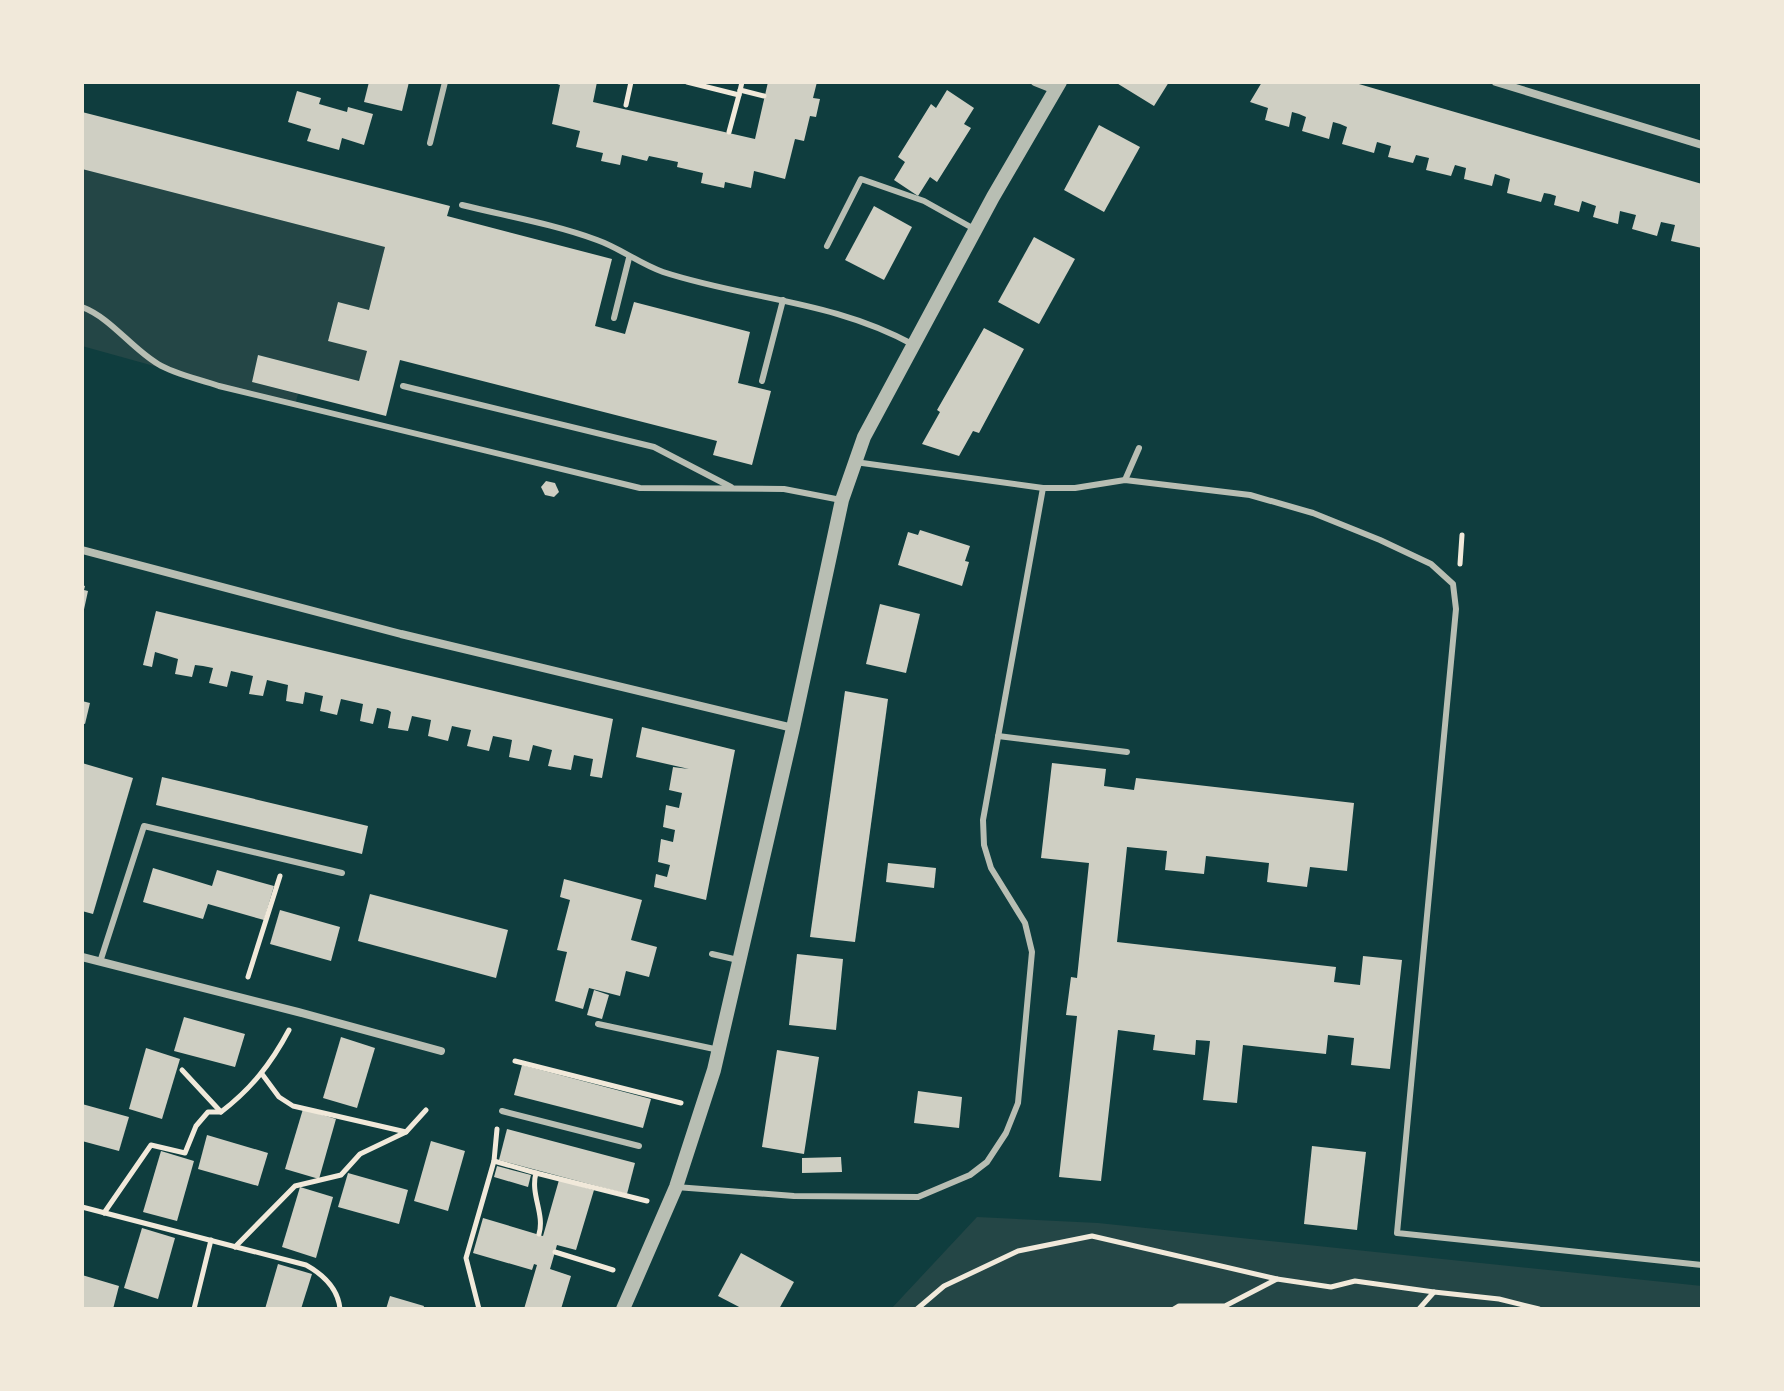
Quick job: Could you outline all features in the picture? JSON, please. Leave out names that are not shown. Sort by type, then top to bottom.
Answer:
[{"type":"street","points":[[623,1309],[676,1187],[719,1050],[842,500],[864,437],[1057,86],[1035,82]]},
{"type":"street","points":[[1496,82],[1702,145]]},
{"type":"street","points":[[82,550],[401,634],[793,728]]},
{"type":"street","points":[[82,957],[441,1051]]},
{"type":"lane","points":[[430,143],[445,82]]},
{"type":"lane","points":[[827,246],[861,179],[924,201],[976,230]]},
{"type":"lane","points":[[462,205],[599,241],[629,258],[664,272],[821,307],[880,326],[914,345]]},
{"type":"lane","points":[[614,318],[629,258]]},
{"type":"lane","points":[[762,381],[783,300]]},
{"type":"lane","points":[[82,307],[96,312],[161,366],[219,386],[640,488],[802,491],[842,500]]},
{"type":"lane","points":[[403,386],[654,447],[734,489]]},
{"type":"lane","points":[[1125,480],[1139,448]]},
{"type":"lane","points":[[855,462],[1043,488],[1075,488],[1125,480],[1250,495],[1313,513],[1380,540],[1431,564],[1453,584],[1456,609],[1397,1233],[1702,1265]]},
{"type":"lane","points":[[676,1187],[794,1196],[918,1197],[970,1175],[987,1162],[1006,1133],[1018,1103],[1032,952],[1025,923],[991,868],[984,845],[983,820],[1043,488]]},
{"type":"lane","points":[[998,736],[1127,752]]},
{"type":"lane","points":[[100,962],[144,826],[342,873]]},
{"type":"lane","points":[[712,954],[738,960]]},
{"type":"lane","points":[[598,1024],[719,1050]]},
{"type":"lane","points":[[502,1111],[639,1146]]},
{"type":"path","points":[[626,105],[631,82]]},
{"type":"path","points":[[687,82],[764,96]]},
{"type":"path","points":[[729,132],[742,82]]},
{"type":"path","points":[[242,997],[285,860]]},
{"type":"path","points":[[104,1213],[151,1145],[185,1153],[196,1126],[208,1112],[221,1112],[239,1099],[274,1059],[298,1012]]},
{"type":"path","points":[[515,1061],[703,1108]]},
{"type":"path","points":[[182,1070],[221,1112]]},
{"type":"path","points":[[262,1074],[279,1097],[293,1106],[406,1132]]},
{"type":"path","points":[[235,1247],[295,1186],[341,1175],[360,1154],[406,1132],[426,1110]]},
{"type":"path","points":[[479,1309],[466,1258],[494,1161],[497,1129]]},
{"type":"path","points":[[494,1161],[668,1206]]},
{"type":"path","points":[[536,1173],[533,1184],[542,1226],[539,1234]]},
{"type":"path","points":[[82,1207],[306,1265],[319,1273],[338,1296],[340,1309]]},
{"type":"path","points":[[917,1309],[944,1286],[1018,1251],[1092,1236],[1277,1279],[1331,1287],[1355,1281],[1499,1299],[1539,1309]]},
{"type":"path","points":[[194,1309],[211,1240]]},
{"type":"path","points":[[555,1252],[637,1277]]},
{"type":"path","points":[[1174,1309],[1179,1306],[1225,1306],[1277,1279]]},
{"type":"path","points":[[1419,1309],[1434,1292]]},
{"type":"shaded area","points":[[82,169],[385,247],[369,310],[338,302],[328,340],[367,351],[359,381],[258,355],[252,382],[298,394],[295,405],[82,346]]},
{"type":"shaded area","points":[[977,1217],[1098,1223],[1702,1286],[1702,1309],[891,1309]]},
{"type":"building","points":[[369,82],[409,82],[402,111],[364,102]]},
{"type":"building","points":[[552,82],[597,82],[593,102],[755,139],[768,82],[817,82],[813,98],[820,99],[816,117],[810,116],[804,141],[795,139],[785,179],[754,171],[751,188],[725,182],[724,188],[701,183],[703,173],[677,167],[678,162],[649,156],[647,161],[622,155],[620,165],[601,161],[603,153],[576,147],[580,131],[552,124],[560,85]]},
{"type":"building","points":[[1115,82],[1169,82],[1154,106]]},
{"type":"building","points":[[1262,82],[1352,82],[1702,184],[1702,248],[1671,241],[1675,225],[1661,222],[1657,236],[1632,229],[1636,215],[1620,211],[1618,224],[1593,217],[1596,206],[1582,201],[1579,212],[1554,205],[1556,196],[1550,194],[1544,193],[1541,202],[1507,193],[1510,179],[1495,174],[1492,186],[1464,179],[1466,168],[1455,165],[1451,176],[1426,170],[1429,158],[1416,155],[1413,163],[1388,157],[1391,146],[1377,142],[1374,153],[1342,144],[1347,127],[1340,124],[1333,122],[1329,139],[1302,131],[1306,117],[1299,114],[1292,112],[1289,127],[1265,120],[1268,108],[1250,102]]},
{"type":"building","points":[[947,90],[974,108],[964,124],[971,128],[937,182],[930,177],[918,196],[894,180],[905,162],[898,157],[931,104],[936,108]]},
{"type":"building","points":[[297,91],[321,98],[319,104],[347,112],[348,107],[373,114],[364,145],[342,138],[339,150],[307,141],[311,129],[288,122]]},
{"type":"building","points":[[82,112],[450,206],[447,216],[612,259],[595,326],[625,334],[634,302],[750,332],[738,383],[771,391],[752,465],[713,455],[717,441],[400,360],[386,416],[252,382],[258,355],[359,381],[367,351],[328,341],[338,302],[369,310],[385,247],[82,169]]},
{"type":"building","points":[[1099,125],[1140,147],[1104,212],[1064,190]]},
{"type":"building","points":[[874,206],[912,227],[884,280],[845,260]]},
{"type":"building","points":[[1034,237],[1075,259],[1039,324],[998,302]]},
{"type":"building","points":[[984,328],[1024,349],[979,433],[973,431],[959,456],[922,444],[940,412],[937,410]]},
{"type":"building","points":[[546,481],[555,483],[559,492],[554,497],[545,495],[541,487]]},
{"type":"building","points":[[920,530],[970,546],[962,586],[898,565],[908,532],[918,535]]},
{"type":"building","points":[[82,585],[88,591],[83,614]]},
{"type":"building","points":[[880,604],[920,614],[906,673],[866,664]]},
{"type":"building","points":[[156,611],[613,719],[602,778],[590,776],[593,759],[574,755],[571,770],[548,766],[552,750],[533,745],[529,761],[509,757],[512,740],[493,736],[489,751],[467,746],[471,730],[452,726],[448,741],[428,736],[431,720],[412,716],[408,731],[388,728],[391,712],[388,710],[377,708],[373,724],[360,721],[363,704],[341,699],[337,715],[320,711],[323,696],[305,692],[303,704],[286,701],[288,685],[267,680],[263,696],[249,694],[253,676],[231,671],[227,687],[209,683],[213,668],[195,665],[192,677],[175,674],[178,659],[155,652],[152,667],[143,665]]},
{"type":"building","points":[[845,691],[888,699],[855,942],[810,937]]},
{"type":"building","points":[[82,701],[90,703],[85,724],[82,723]]},
{"type":"building","points":[[642,727],[735,750],[706,900],[654,887],[656,874],[667,877],[670,865],[658,862],[661,839],[673,842],[675,830],[663,827],[666,805],[679,808],[682,793],[669,790],[673,767],[689,769],[636,757]]},
{"type":"building","points":[[82,763],[133,778],[93,914],[82,911]]},
{"type":"building","points":[[1052,763],[1106,769],[1104,786],[1134,790],[1136,778],[1354,803],[1347,871],[1310,867],[1307,887],[1267,882],[1269,863],[1206,856],[1204,874],[1165,870],[1167,851],[1127,847],[1117,942],[1336,967],[1334,982],[1360,985],[1363,956],[1402,960],[1390,1069],[1351,1065],[1354,1038],[1328,1035],[1326,1054],[1243,1045],[1237,1103],[1203,1100],[1210,1041],[1196,1040],[1195,1055],[1153,1050],[1155,1035],[1118,1030],[1101,1181],[1059,1177],[1077,1016],[1066,1015],[1071,977],[1077,978],[1089,863],[1041,858]]},
{"type":"building","points":[[162,777],[368,826],[362,854],[156,805]]},
{"type":"building","points":[[888,863],[936,868],[934,888],[886,882]]},
{"type":"building","points":[[153,868],[212,886],[217,870],[274,886],[264,920],[208,904],[203,919],[143,902]]},
{"type":"building","points":[[564,879],[642,900],[631,940],[657,947],[649,977],[626,971],[620,996],[589,988],[583,1009],[555,1001],[567,952],[557,950],[570,900],[560,897]]},
{"type":"building","points":[[370,894],[508,930],[496,978],[358,941]]},
{"type":"building","points":[[280,910],[340,927],[331,961],[270,944]]},
{"type":"building","points":[[797,954],[843,959],[836,1030],[789,1025]]},
{"type":"building","points":[[594,990],[609,995],[602,1019],[587,1015]]},
{"type":"building","points":[[184,1017],[245,1034],[235,1067],[174,1051]]},
{"type":"building","points":[[341,1037],[375,1048],[357,1108],[323,1098]]},
{"type":"building","points":[[146,1048],[180,1059],[162,1119],[129,1109]]},
{"type":"building","points":[[777,1050],[819,1057],[804,1154],[762,1147]]},
{"type":"building","points":[[522,1065],[651,1099],[643,1128],[514,1095]]},
{"type":"building","points":[[918,1091],[962,1097],[959,1128],[914,1123]]},
{"type":"building","points":[[82,1104],[129,1117],[119,1151],[82,1141]]},
{"type":"building","points":[[303,1109],[336,1119],[319,1179],[285,1169]]},
{"type":"building","points":[[507,1129],[635,1163],[627,1194],[499,1160]]},
{"type":"building","points":[[207,1135],[268,1153],[258,1186],[198,1169]]},
{"type":"building","points":[[431,1141],[465,1151],[448,1211],[414,1201]]},
{"type":"building","points":[[1312,1146],[1366,1152],[1357,1230],[1304,1224]]},
{"type":"building","points":[[161,1151],[194,1161],[177,1221],[143,1212]]},
{"type":"building","points":[[841,1157],[842,1172],[802,1173],[802,1158]]},
{"type":"building","points":[[497,1166],[531,1175],[528,1187],[494,1177]]},
{"type":"building","points":[[348,1173],[408,1190],[399,1224],[338,1207]]},
{"type":"building","points":[[559,1180],[594,1190],[576,1250],[557,1245],[550,1269],[571,1276],[561,1309],[524,1309],[537,1265],[534,1264],[532,1270],[473,1253],[483,1218],[543,1236]]},
{"type":"building","points":[[300,1187],[333,1197],[316,1258],[282,1247]]},
{"type":"building","points":[[142,1228],[175,1238],[158,1299],[124,1288]]},
{"type":"building","points":[[741,1253],[794,1282],[779,1309],[743,1309],[718,1296]]},
{"type":"building","points":[[278,1264],[312,1274],[301,1309],[265,1309]]},
{"type":"building","points":[[82,1275],[119,1286],[113,1309],[82,1309]]},
{"type":"building","points":[[390,1296],[424,1306],[423,1309],[386,1309]]}]
